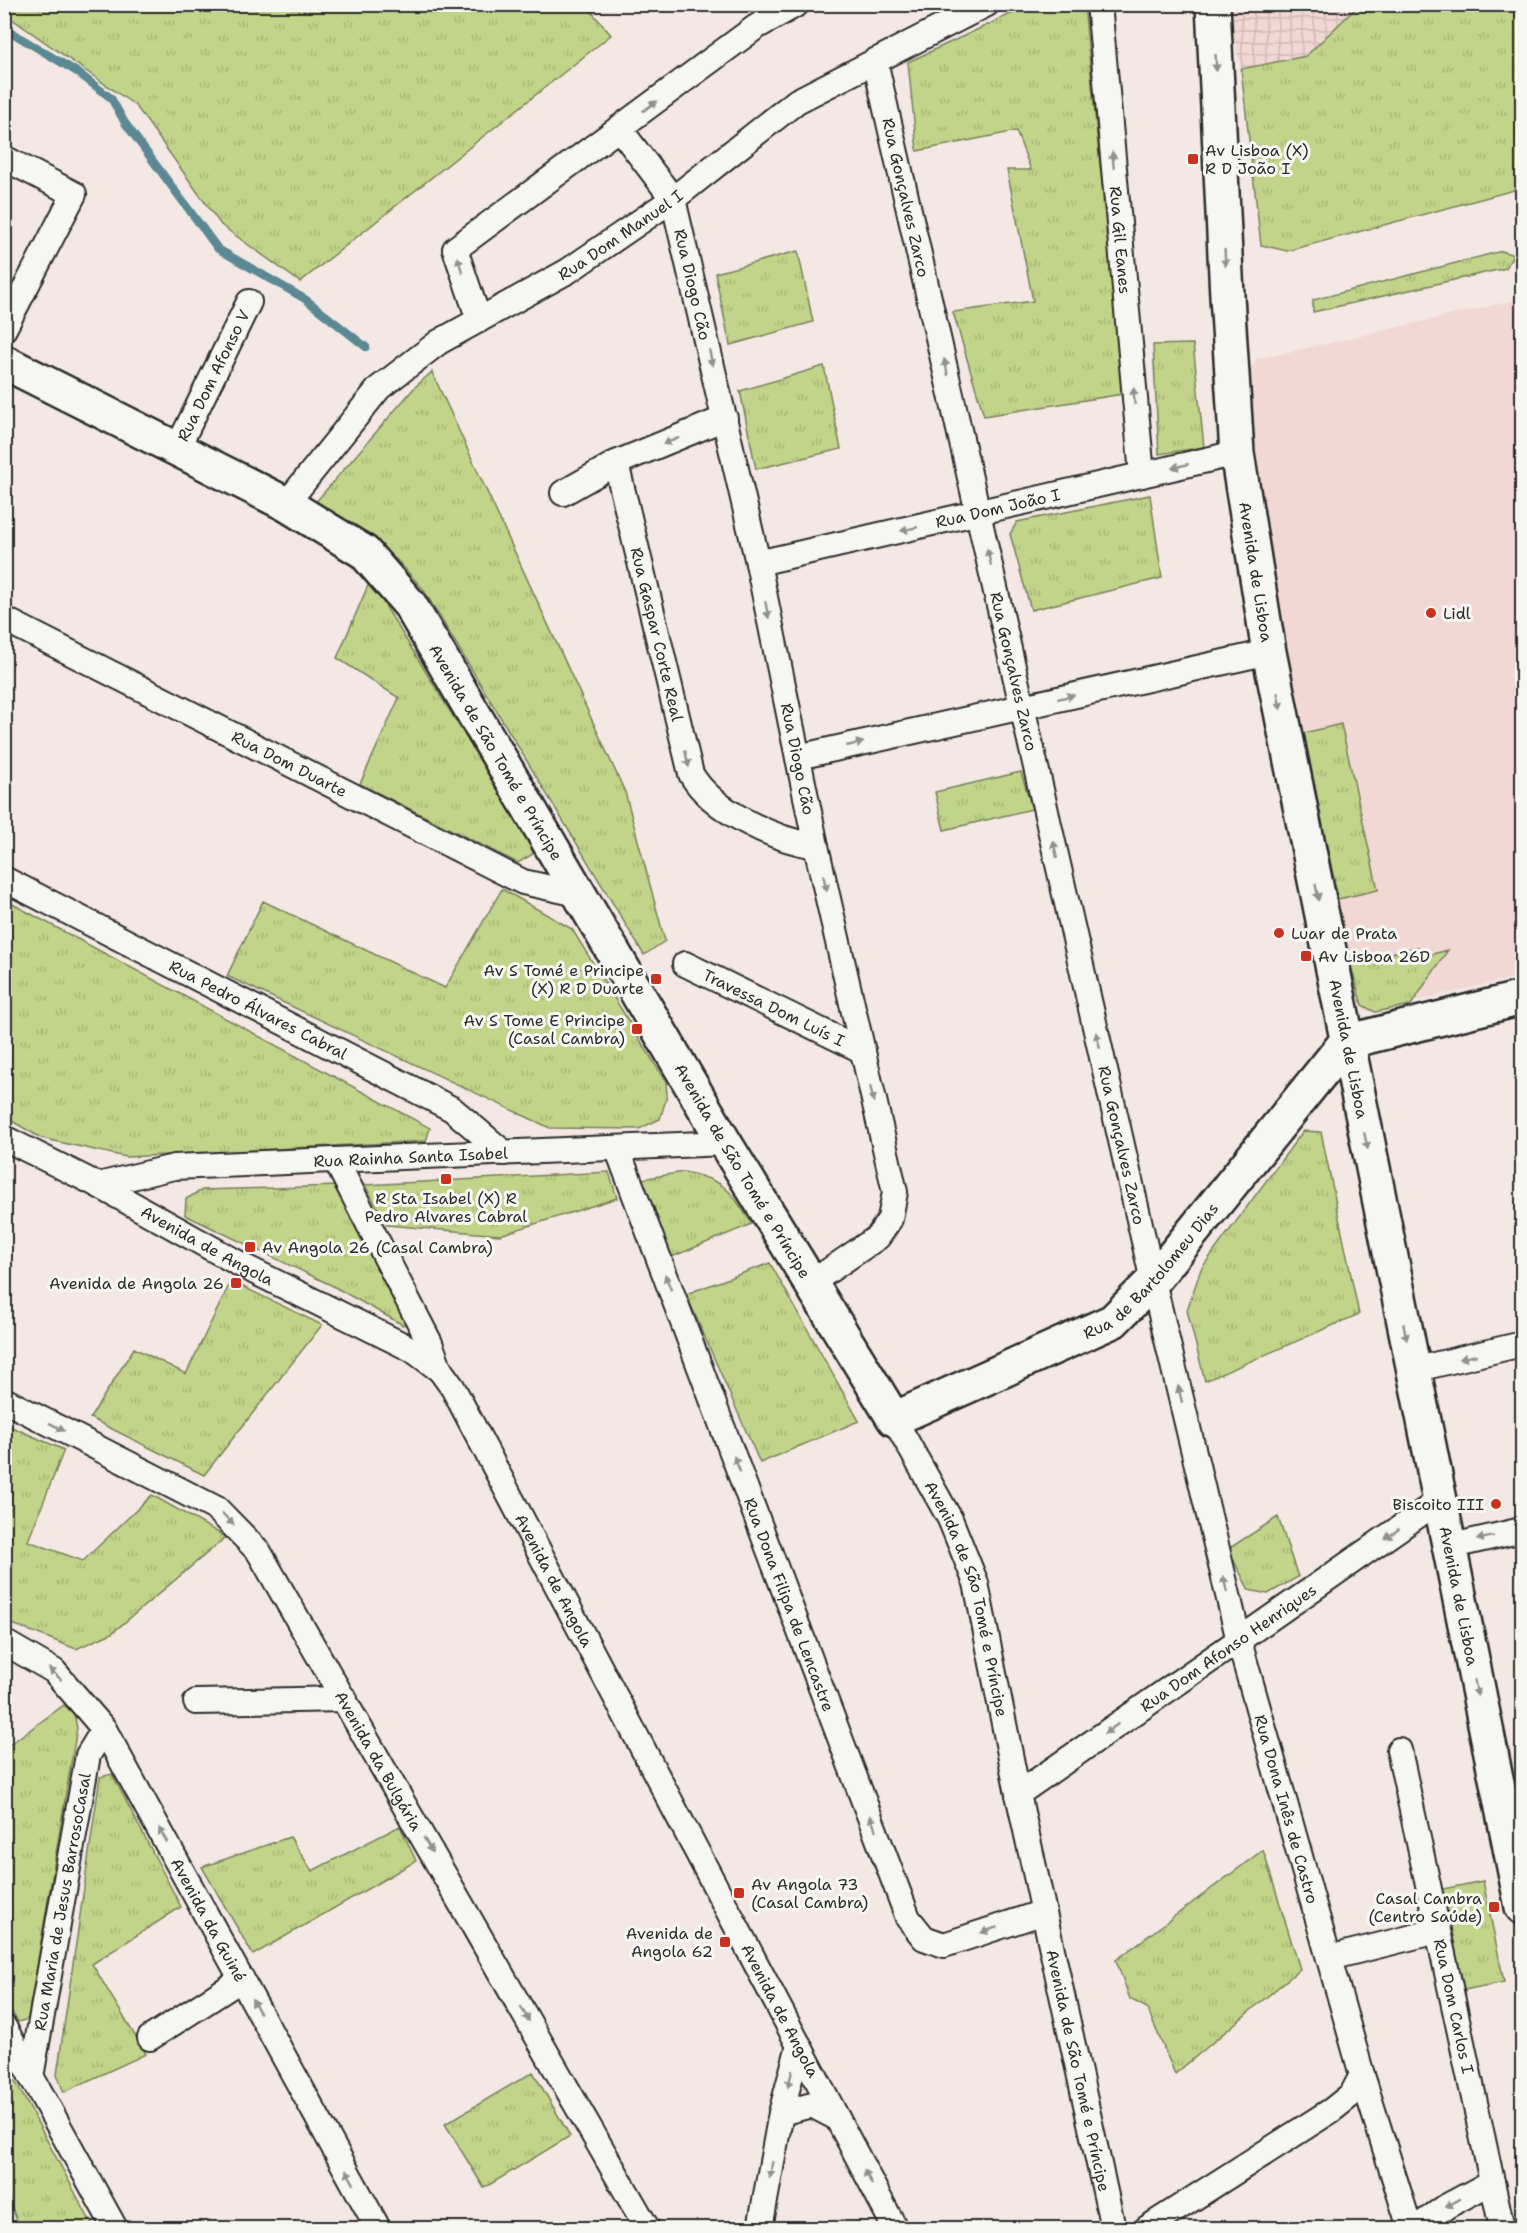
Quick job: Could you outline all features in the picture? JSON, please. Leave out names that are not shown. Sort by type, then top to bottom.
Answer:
[{"type":"street","points":[[478,320],[455,249],[756,27],[797,4]]},
{"type":"street","name":"Rua Dom Manuel I","points":[[286,504],[380,388],[439,342],[568,271],[673,199],[797,101],[987,4]]},
{"type":"street","name":"Rua Gil Eanes","points":[[1099,4],[1142,475]]},
{"type":"street","name":"Avenida de Lisboa","points":[[1213,4],[1227,296],[1238,453],[1269,652],[1448,1547],[1515,1841],[1522,1907]]},
{"type":"street","name":"Rua Gonçalves Zarco","points":[[875,61],[1153,1281]]},
{"type":"street","points":[[619,128],[673,199]]},
{"type":"street","points":[[4,158],[74,194],[4,328]]},
{"type":"street","name":"Rua Diogo Cão","points":[[673,199],[758,563],[816,846],[895,1192],[890,1219],[878,1237],[811,1283]]},
{"type":"street","name":"Rua Dom Afonso V","points":[[177,449],[249,302]]},
{"type":"street","name":"Avenida de São Tomé e Príncipe","points":[[4,362],[286,504],[364,552],[410,605],[725,1143],[894,1419],[950,1519],[976,1583],[1018,1794],[1113,2229]]},
{"type":"street","points":[[562,493],[616,463],[725,418]]},
{"type":"street","name":"Rua Dom João I","points":[[758,563],[1238,453]]},
{"type":"street","name":"Rua Gaspar Corte Real","points":[[616,463],[691,774],[700,789],[717,805],[791,842],[816,846]]},
{"type":"street","name":"Rua Dom Duarte","points":[[4,619],[523,882],[578,894]]},
{"type":"street","points":[[798,757],[1269,652]]},
{"type":"street","name":"Rua Pedro Álvares Cabral","points":[[4,879],[452,1109],[504,1153]]},
{"type":"street","name":"Travessa Dom Luís I","points":[[685,964],[863,1051]]},
{"type":"street","points":[[1346,1042],[1522,998]]},
{"type":"street","name":"Rua de Bartolomeu Dias","points":[[894,1419],[1113,1321],[1153,1281],[1346,1042]]},
{"type":"street","name":"Avenida de Angola","points":[[4,1138],[98,1185],[245,1267],[413,1350],[440,1370],[453,1389],[895,2229]]},
{"type":"street","name":"Rua Rainha Santa Isabel","points":[[98,1185],[174,1167],[725,1143]]},
{"type":"street","name":"Rua Dona Filipa de Lencastre","points":[[617,1148],[908,1918],[924,1938],[944,1945],[1044,1912]]},
{"type":"street","points":[[336,1161],[430,1343],[440,1370]]},
{"type":"street","name":"Rua Dona Inês de Castro","points":[[1153,1281],[1239,1641],[1362,2074],[1410,2229]]},
{"type":"street","points":[[1413,1370],[1522,1344]]},
{"type":"street","name":"Avenida da Bulgária","points":[[4,1400],[217,1509],[259,1552],[647,2229]]},
{"type":"street","name":"Rua Dom Afonso Henriques","points":[[1018,1794],[1440,1500]]},
{"type":"street","points":[[1448,1547],[1522,1530]]},
{"type":"street","name":"Avenida da Guiné","points":[[4,1642],[54,1671],[104,1729],[378,2229]]},
{"type":"street","points":[[196,1702],[345,1699]]},
{"type":"street","name":"Rua Maria de Jesus BarrosoCasal","points":[[31,2077],[88,1755],[104,1729]]},
{"type":"street","name":"Rua Dom Carlos I","points":[[1399,1750],[1502,2229]]},
{"type":"street","points":[[1329,1958],[1437,1931]]},
{"type":"street","points":[[150,2038],[242,1979]]},
{"type":"street","points":[[4,2027],[115,2229]]},
{"type":"street","points":[[760,2229],[781,2113],[799,2045]]},
{"type":"street","points":[[1147,2229],[1332,2110],[1352,2094],[1362,2074]]},
{"type":"street","points":[[781,2113],[812,2105],[837,2118]]},
{"type":"street","points":[[1416,2229],[1447,2206],[1492,2182]]},
{"type":"shaded area","points":[[1235,5],[1359,5],[1306,56],[1241,69],[1229,18]]},
{"type":"shaded area","points":[[1522,299],[1522,976],[1368,1012],[1353,1001],[1295,726],[1259,502],[1245,376],[1257,359]]},
{"type":"green space","points":[[4,5],[586,5],[611,35],[300,282],[221,225],[136,106],[5,14]]},
{"type":"green space","points":[[1030,5],[1084,5],[1123,394],[984,416],[953,312],[1033,301],[1007,170],[1031,170],[1016,131],[917,151],[908,62]]},
{"type":"green space","points":[[1359,5],[1521,5],[1522,188],[1287,251],[1261,245],[1241,69],[1306,56]]},
{"type":"green space","points":[[798,251],[813,322],[730,345],[715,273]]},
{"type":"green space","points":[[1502,251],[1513,255],[1506,268],[1313,312],[1313,300]]},
{"type":"green space","points":[[1193,344],[1204,447],[1159,454],[1153,345]]},
{"type":"green space","points":[[824,366],[841,449],[756,469],[740,391]]},
{"type":"green space","points":[[432,372],[625,792],[665,941],[644,955],[423,589],[397,560],[314,504],[415,387]]},
{"type":"green space","points":[[1150,495],[1162,578],[1031,610],[1010,534],[1017,522]]},
{"type":"green space","points":[[370,581],[529,840],[533,854],[518,863],[360,784],[399,698],[337,658]]},
{"type":"green space","points":[[1341,724],[1378,890],[1338,899],[1304,733]]},
{"type":"green space","points":[[1021,772],[1032,809],[944,830],[935,792]]},
{"type":"green space","points":[[502,889],[572,929],[666,1082],[667,1096],[660,1119],[639,1129],[550,1128],[227,976],[263,901],[445,988]]},
{"type":"green space","points":[[5,900],[430,1128],[426,1141],[126,1157],[41,1138],[5,1117]]},
{"type":"green space","points":[[1418,947],[1421,957],[1448,950],[1411,1005],[1375,1012],[1362,1005],[1350,962]]},
{"type":"green space","points":[[1303,1131],[1321,1132],[1359,1314],[1205,1381],[1187,1310],[1201,1269]]},
{"type":"green space","points":[[609,1172],[617,1198],[500,1235],[387,1225],[365,1185]]},
{"type":"green space","points":[[684,1172],[709,1179],[725,1188],[752,1224],[669,1258],[641,1179]]},
{"type":"green space","points":[[340,1186],[410,1320],[403,1325],[331,1285],[185,1215],[186,1199],[202,1190]]},
{"type":"green space","points":[[770,1263],[859,1421],[760,1463],[686,1294]]},
{"type":"green space","points":[[231,1281],[322,1325],[204,1475],[90,1418],[134,1348],[186,1374]]},
{"type":"green space","points":[[5,1424],[64,1450],[28,1541],[83,1561],[152,1495],[226,1537],[112,1633],[76,1649],[5,1621],[4,1538],[9,1533],[4,1531]]},
{"type":"green space","points":[[1278,1517],[1298,1577],[1268,1594],[1249,1590],[1228,1549]]},
{"type":"green space","points":[[64,1705],[74,1714],[77,1728],[28,2019],[18,2022],[4,2000],[5,1748]]},
{"type":"green space","points":[[112,1774],[181,1907],[92,1964],[146,2054],[64,2092],[57,2075],[100,1777]]},
{"type":"green space","points":[[400,1826],[416,1861],[253,1955],[202,1867],[290,1837],[312,1871]]},
{"type":"green space","points":[[1263,1850],[1300,1969],[1175,2074],[1147,2008],[1130,1999],[1116,1960]]},
{"type":"green space","points":[[1483,1881],[1504,1982],[1459,1991],[1438,1890]]},
{"type":"green space","points":[[4,2062],[94,2228],[20,2228],[5,2191]]},
{"type":"green space","points":[[533,2072],[570,2136],[484,2188],[445,2124]]},
{"type":"waterway","points":[[4,28],[77,72],[111,98],[125,123],[218,249],[305,299],[366,347]]},
{"type":"place","name":"Av Lisboa (X) R D João I","points":[[1193,159]]},
{"type":"place","name":"Lidl","points":[[1431,613]]},
{"type":"place","name":"Luar de Prata","points":[[1279,933]]},
{"type":"place","name":"Av Lisboa 26D","points":[[1306,956]]},
{"type":"place","name":"Av S Tomé e Principe (X) R D Duarte","points":[[656,979]]},
{"type":"place","name":"Av S Tome E Principe (Casal Cambra)","points":[[637,1029]]},
{"type":"place","name":"R Sta Isabel (X) R Pedro Alvares Cabral","points":[[446,1179]]},
{"type":"place","name":"Av Angola 26 (Casal Cambra)","points":[[250,1247]]},
{"type":"place","name":"Avenida de Angola 26","points":[[236,1283]]},
{"type":"place","name":"Biscoito III","points":[[1496,1504]]},
{"type":"place","name":"Av Angola 73 (Casal Cambra)","points":[[739,1893]]},
{"type":"place","name":"Casal Cambra (Centro Saúde)","points":[[1494,1907]]},
{"type":"place","name":"Avenida de Angola 62","points":[[725,1942]]}]
